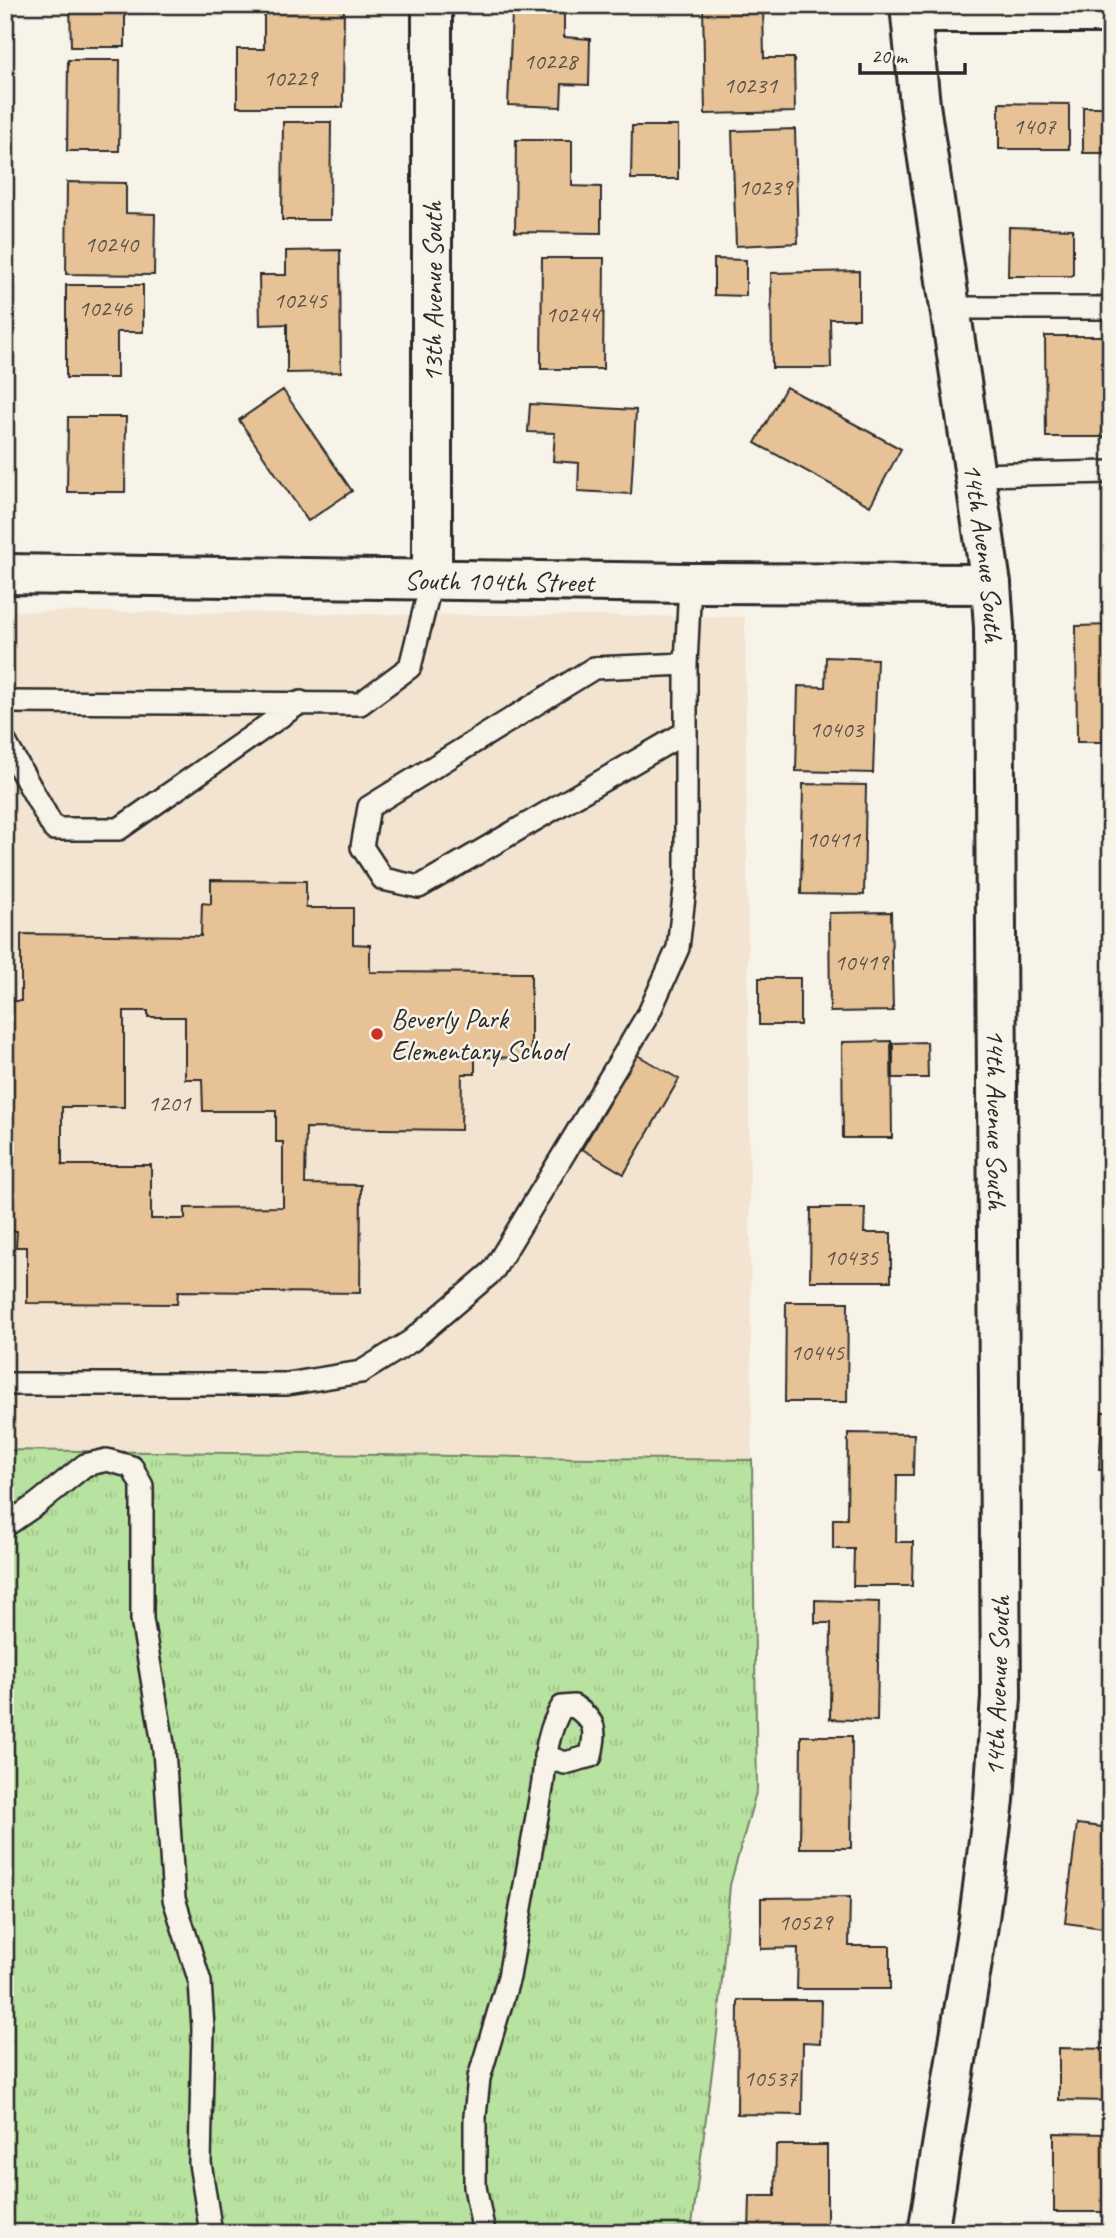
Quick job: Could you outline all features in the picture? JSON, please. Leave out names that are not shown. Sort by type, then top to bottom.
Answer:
[{"type":"street","name":"13th Avenue South","points":[[432,5],[432,579]]},
{"type":"street","points":[[911,9],[1111,13]]},
{"type":"street","name":"14th Avenue South","points":[[911,9],[920,105],[991,584],[994,627],[1001,1697],[993,1800],[979,1919],[928,2233]]},
{"type":"street","name":"South 104th Street","points":[[5,574],[991,584]]},
{"type":"lane","points":[[950,308],[1111,308]]},
{"type":"lane","points":[[975,475],[1111,472]]},
{"type":"lane","points":[[5,702],[360,704],[410,667],[432,579]]},
{"type":"lane","points":[[5,1384],[287,1384],[360,1372],[411,1341],[493,1271],[649,1013],[678,948],[686,880],[686,664],[690,583]]},
{"type":"lane","points":[[686,664],[594,668],[369,807],[362,847],[383,879],[419,887],[686,732]]},
{"type":"lane","points":[[5,742],[54,828],[119,828],[300,702]]},
{"type":"lane","points":[[5,1526],[85,1465],[107,1460],[132,1467],[142,1486],[142,1619],[164,1751],[174,1899],[200,1982],[203,2028],[200,2163],[211,2233]]},
{"type":"lane","points":[[484,2233],[475,2187],[475,2116],[479,2078],[509,1978],[545,1756]]},
{"type":"shaded area","name":"Beverly Park Elementary School","points":[[5,611],[745,617],[752,1460],[5,1450]]},
{"type":"green space","points":[[5,1450],[752,1460],[757,1789],[730,1885],[718,2026],[691,2233],[5,2233]]},
{"type":"building","points":[[70,5],[125,5],[125,47],[71,47]]},
{"type":"building","points":[[264,5],[344,5],[343,107],[237,107],[237,49],[264,49]]},
{"type":"building","points":[[703,5],[763,5],[764,58],[794,58],[795,112],[705,114]]},
{"type":"building","points":[[512,13],[564,14],[564,37],[590,39],[589,85],[562,84],[561,107],[508,105]]},
{"type":"building","points":[[68,60],[120,60],[119,151],[67,151]]},
{"type":"building","points":[[999,103],[1069,104],[1069,149],[999,149]]},
{"type":"building","points":[[1083,107],[1111,107],[1111,153],[1083,153]]},
{"type":"building","points":[[283,122],[331,122],[330,220],[282,220]]},
{"type":"building","points":[[632,126],[678,126],[678,179],[631,179]]},
{"type":"building","points":[[795,129],[798,243],[736,246],[732,131]]},
{"type":"building","points":[[516,140],[572,140],[572,186],[601,187],[601,233],[515,232]]},
{"type":"building","points":[[67,182],[126,183],[126,213],[155,214],[154,275],[66,274]]},
{"type":"building","points":[[1009,227],[1073,229],[1073,276],[1008,276]]},
{"type":"building","points":[[340,250],[341,372],[287,373],[287,324],[260,325],[259,275],[286,275],[286,251]]},
{"type":"building","points":[[542,258],[604,258],[603,369],[541,369]]},
{"type":"building","points":[[714,259],[746,260],[746,296],[714,295]]},
{"type":"building","points":[[859,271],[859,319],[830,319],[831,368],[772,368],[771,273]]},
{"type":"building","points":[[66,285],[143,285],[143,332],[117,332],[117,378],[66,378]]},
{"type":"building","points":[[1045,336],[1105,336],[1105,354],[1111,354],[1111,437],[1046,437]]},
{"type":"building","points":[[786,387],[901,449],[870,506],[755,443]]},
{"type":"building","points":[[283,390],[352,491],[308,521],[239,420]]},
{"type":"building","points":[[530,404],[636,410],[631,494],[578,491],[579,463],[553,461],[555,433],[528,432]]},
{"type":"building","points":[[68,417],[126,417],[125,492],[67,492]]},
{"type":"building","points":[[1111,625],[1111,742],[1077,742],[1076,626]]},
{"type":"building","points":[[826,657],[877,659],[873,773],[796,771],[798,686],[825,687]]},
{"type":"building","points":[[803,784],[866,785],[864,895],[801,894]]},
{"type":"building","points":[[211,880],[306,881],[306,908],[353,908],[353,944],[370,945],[370,972],[531,973],[531,1058],[475,1057],[475,1074],[462,1074],[461,1130],[306,1128],[305,1184],[361,1185],[360,1293],[178,1291],[177,1304],[27,1303],[27,1247],[16,1247],[17,1231],[5,1231],[5,1001],[21,1001],[21,934],[201,936],[202,903],[211,904]],"holes":[[[124,1011],[148,1011],[148,1017],[185,1017],[185,1079],[202,1079],[203,1111],[276,1111],[276,1142],[283,1142],[283,1207],[185,1208],[185,1219],[151,1219],[151,1165],[62,1165],[62,1107],[124,1107]]]},
{"type":"building","points":[[891,912],[893,1011],[830,1012],[829,913]]},
{"type":"building","points":[[759,978],[800,978],[800,1025],[759,1025]]},
{"type":"building","points":[[891,1041],[892,1138],[843,1138],[842,1042]]},
{"type":"building","points":[[927,1042],[928,1078],[893,1078],[893,1043]]},
{"type":"building","points":[[637,1055],[679,1079],[624,1174],[582,1149]]},
{"type":"building","points":[[811,1208],[865,1208],[864,1233],[891,1233],[891,1281],[810,1281]]},
{"type":"building","points":[[786,1302],[848,1302],[847,1402],[785,1402]]},
{"type":"building","points":[[1102,1412],[1111,1412],[1111,1470],[1099,1470]]},
{"type":"building","points":[[848,1433],[914,1434],[913,1475],[897,1475],[896,1542],[913,1542],[912,1586],[853,1586],[854,1549],[833,1549],[833,1519],[847,1519]]},
{"type":"building","points":[[1106,1521],[1111,1521],[1111,1596],[1104,1596]]},
{"type":"building","points":[[815,1600],[879,1602],[877,1721],[830,1719],[831,1623],[815,1623]]},
{"type":"building","points":[[801,1736],[852,1736],[851,1848],[800,1848]]},
{"type":"building","points":[[1077,1824],[1111,1828],[1111,1929],[1065,1923]]},
{"type":"building","points":[[850,1897],[849,1946],[890,1946],[890,1989],[797,1989],[798,1948],[761,1949],[761,1898]]},
{"type":"building","points":[[738,2000],[821,2000],[820,2043],[803,2042],[802,2115],[737,2114]]},
{"type":"building","points":[[1059,2048],[1111,2049],[1111,2101],[1059,2100]]},
{"type":"building","points":[[1054,2133],[1107,2134],[1107,2212],[1054,2212]]},
{"type":"building","points":[[776,2145],[827,2145],[827,2233],[749,2233],[750,2196],[775,2196]]},
{"type":"place","name":"Beverly Park Elementary School","points":[[377,1034]]}]
